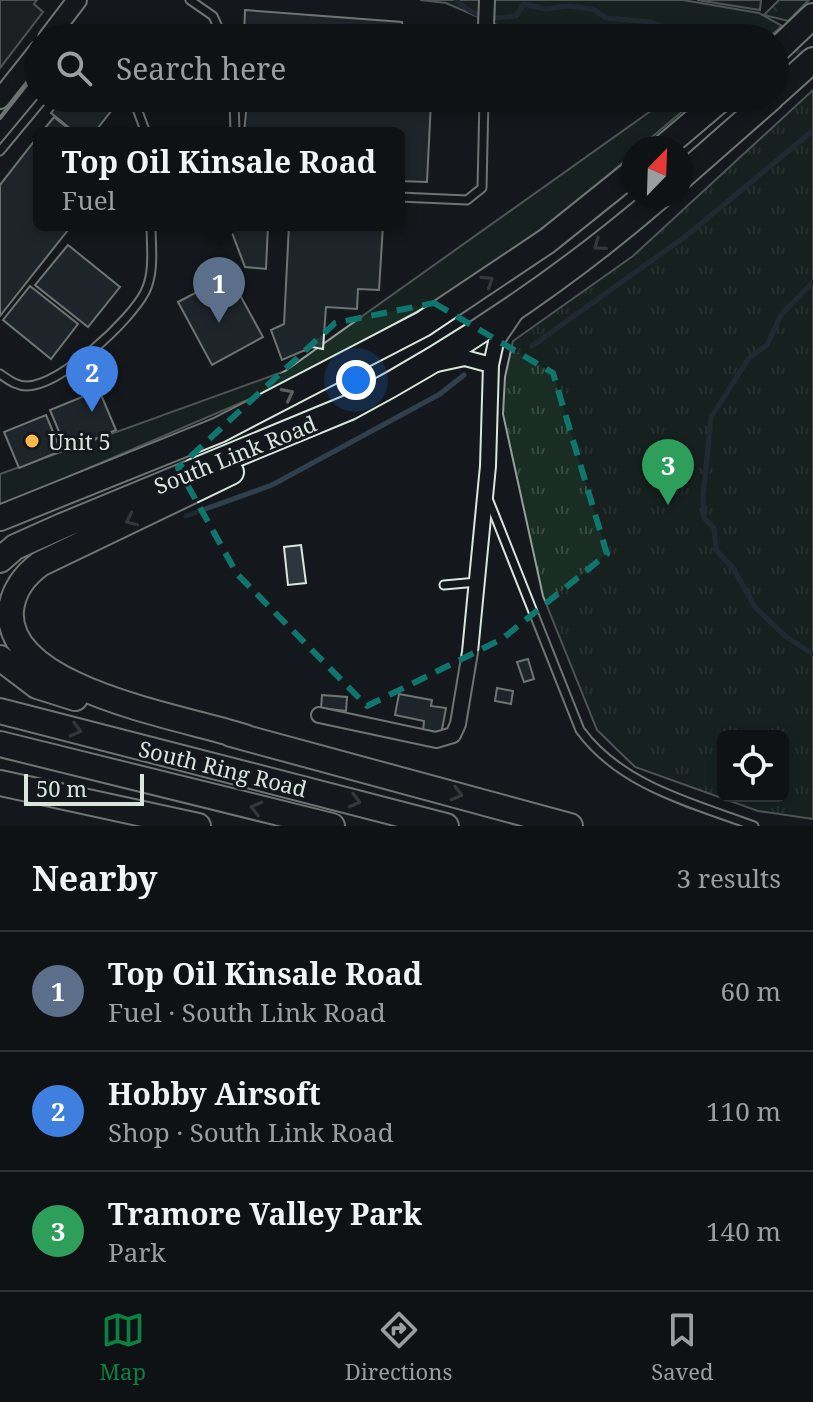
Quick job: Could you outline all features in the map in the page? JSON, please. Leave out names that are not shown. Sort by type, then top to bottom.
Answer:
[{"type":"highway","points":[[789,39],[808,22]]},
{"type":"highway","points":[[789,81],[807,65]]},
{"type":"highway","points":[[677,136],[705,112]]},
{"type":"highway","points":[[693,166],[755,112]]},
{"type":"highway","name":"South Link Road","points":[[0,518],[219,430],[423,324],[547,241],[621,182]]},
{"type":"highway","name":"South Link Road","points":[[0,560],[15,547],[50,531],[350,407],[418,368],[525,299],[620,231],[646,208]]},
{"type":"highway","points":[[350,407],[245,465],[52,557],[27,575],[13,599],[12,622],[24,650],[65,681],[94,693],[570,826]]},
{"type":"highway","points":[[0,658],[37,686],[83,701],[247,738]]},
{"type":"highway","name":"South Ring Road","points":[[0,711],[446,826]]},
{"type":"highway","name":"South Ring Road","points":[[0,744],[332,826]]},
{"type":"highway","points":[[0,783],[198,826]]},
{"type":"street","points":[[59,24],[77,0]]},
{"type":"street","points":[[486,24],[487,0]]},
{"type":"street","points":[[0,99],[24,69]]},
{"type":"street","points":[[319,715],[436,740],[453,735],[458,724],[470,652],[485,492],[491,365],[496,342],[525,299]]},
{"type":"street","points":[[418,368],[465,358],[491,365]]},
{"type":"lane","points":[[190,0],[213,16],[217,24]]},
{"type":"lane","points":[[0,151],[32,112]]},
{"type":"lane","points":[[405,197],[467,200],[475,197],[482,188],[484,112]]},
{"type":"lane","points":[[0,374],[11,382],[25,386],[46,381],[107,336],[132,311],[146,289],[151,273],[151,231]]},
{"type":"lane","points":[[485,492],[580,730],[590,744],[601,757],[632,777],[754,826]]},
{"type":"lane","points":[[444,585],[477,582]]},
{"type":"highlighted area","points":[[434,303],[553,373],[607,554],[502,639],[367,706],[237,574],[178,468],[335,323]]},
{"type":"green space","points":[[420,0],[683,0],[759,13],[778,24],[494,24],[446,3]]},
{"type":"green space","points":[[779,0],[809,0],[788,21],[764,15]]},
{"type":"green space","points":[[813,90],[813,819],[758,811],[733,802],[789,802],[789,730],[717,730],[717,796],[635,767],[597,730],[543,596],[503,414],[505,377],[513,341],[633,256],[685,208],[693,208],[693,201]]},
{"type":"green space","points":[[649,112],[681,112],[653,136],[621,136],[621,164],[539,235],[437,301],[278,387],[0,506],[0,474],[285,371]]},
{"type":"shaded area","points":[[0,0],[37,0],[34,4],[43,12],[34,24],[24,24],[24,37],[0,68]]},
{"type":"shaded area","points":[[697,0],[761,0],[760,10]]},
{"type":"building","points":[[245,10],[402,24],[244,24]]},
{"type":"building","points":[[110,112],[99,127],[68,127],[51,113]]},
{"type":"building","points":[[246,112],[430,112],[427,182],[405,181],[405,127],[245,127]]},
{"type":"building","points":[[54,117],[66,127],[46,127]]},
{"type":"building","points":[[33,143],[33,231],[67,231],[0,316],[0,185]]},
{"type":"building","points":[[231,231],[268,231],[266,269],[245,267]]},
{"type":"building","points":[[289,231],[383,231],[379,290],[358,289],[357,309],[326,307],[323,349],[312,347],[282,360],[271,330],[284,324]]},
{"type":"building","points":[[68,245],[120,287],[88,327],[35,285]]},
{"type":"building","points":[[229,275],[263,337],[212,365],[178,302]]},
{"type":"building","points":[[30,286],[78,324],[51,359],[3,320]]},
{"type":"building","points":[[99,390],[116,430],[67,451],[50,410]]},
{"type":"building","name":"Unit 5","points":[[46,415],[61,451],[19,468],[4,432]]},
{"type":"building","points":[[301,545],[306,583],[288,585],[284,547]]},
{"type":"building","points":[[528,659],[534,679],[524,682],[517,662]]},
{"type":"building","points":[[497,688],[513,691],[511,704],[495,701]]},
{"type":"building","points":[[399,694],[432,700],[431,706],[446,708],[441,735],[423,731],[424,721],[395,715]]},
{"type":"building","points":[[322,695],[347,697],[346,711],[321,708]]},
{"type":"waterway","points":[[456,0],[476,14],[498,18],[516,16],[524,4],[545,9],[568,6],[593,9],[606,18],[656,24]]},
{"type":"waterway","points":[[789,49],[809,55]]},
{"type":"waterway","points":[[532,346],[686,236],[810,133]]},
{"type":"waterway","points":[[813,282],[781,315],[767,345],[749,358],[711,417],[703,497],[704,518],[714,528],[716,550],[733,568],[755,607],[785,636],[813,654]]},
{"type":"waterway","points":[[186,516],[272,485],[440,394],[464,375]]},
{"type":"wall","points":[[0,118],[24,88]]},
{"type":"place","name":"Top Oil Kinsale Road","points":[[219,323]]},
{"type":"place","name":"Hobby Airsoft","points":[[92,412]]},
{"type":"place","name":"Unit 5","points":[[32,441]]},
{"type":"place","name":"Tramore Valley Park","points":[[668,505]]}]
